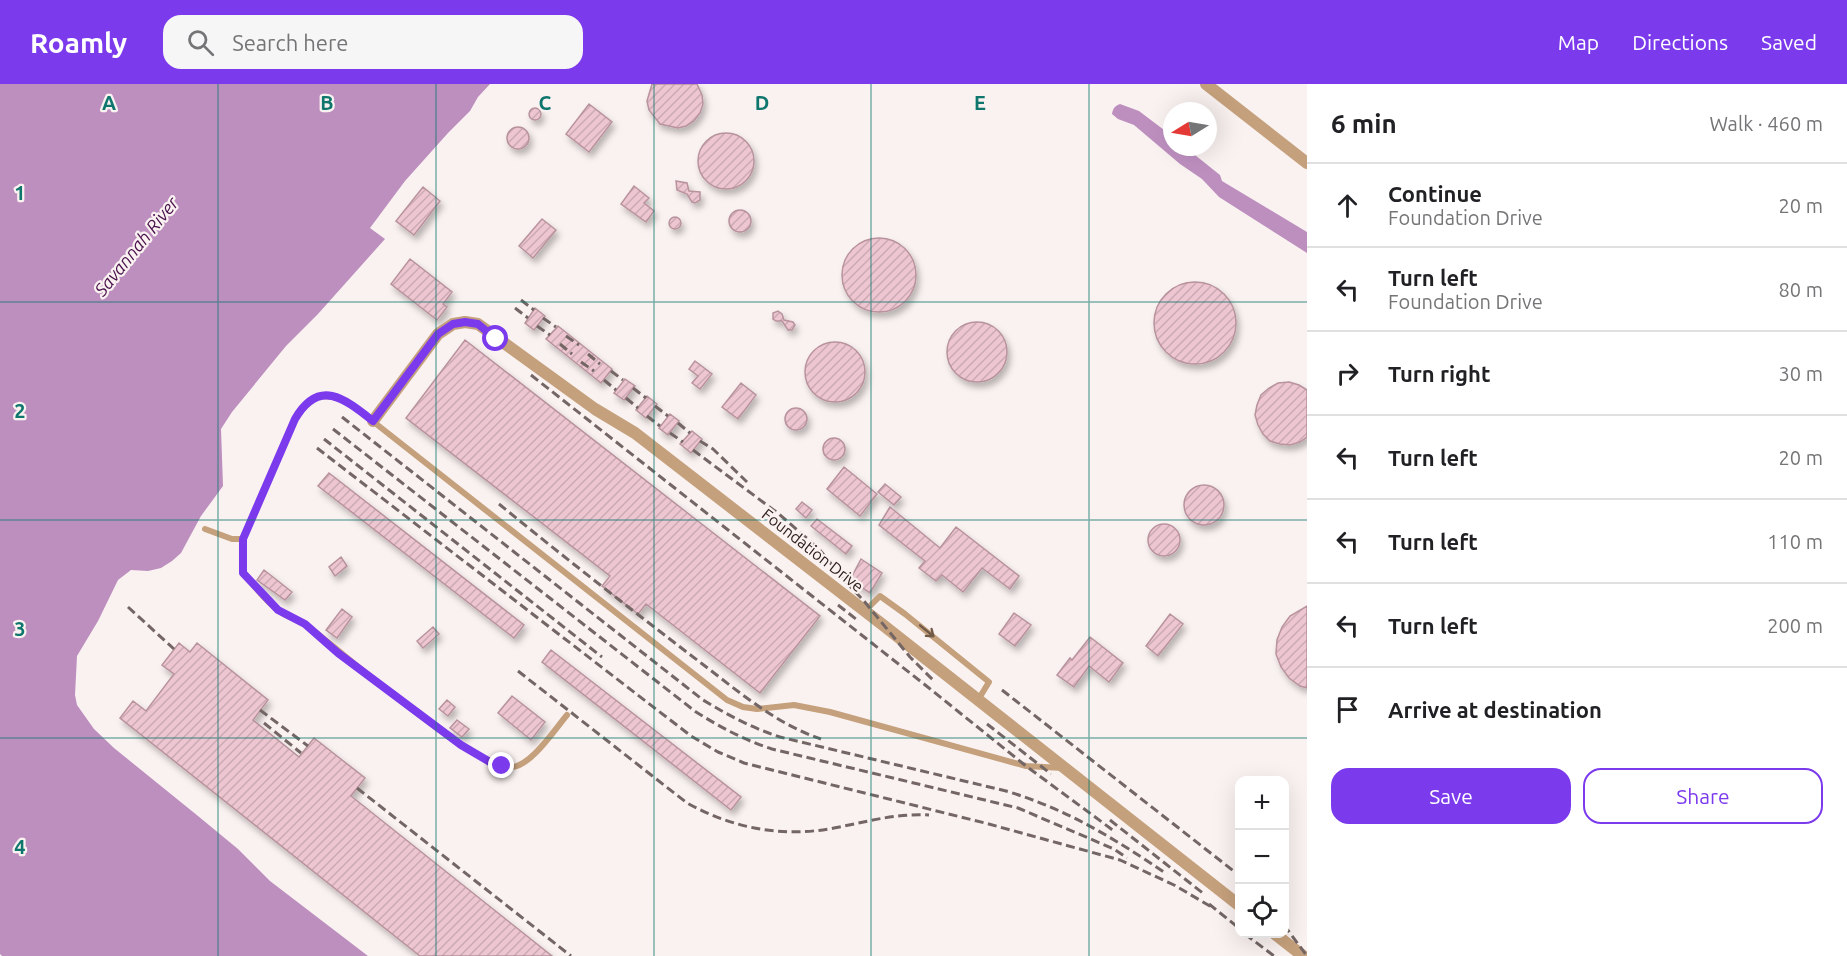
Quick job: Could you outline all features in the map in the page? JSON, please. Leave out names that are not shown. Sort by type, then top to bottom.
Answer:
[{"type":"street","points":[[1206,84],[1307,163]]},
{"type":"street","name":"Foundation Drive","points":[[373,421],[438,334],[453,324],[465,322],[478,324],[595,409],[635,433],[1235,903]]},
{"type":"street","points":[[1281,938],[1304,956]]},
{"type":"lane","points":[[567,715],[527,762],[513,768],[495,765],[461,745],[338,653],[305,624],[278,610],[243,573],[243,539],[303,405],[322,396],[334,396],[347,401],[727,700],[757,710],[794,705],[830,712],[1026,766],[1064,768]]},
{"type":"lane","points":[[205,529],[232,539],[243,539]]},
{"type":"lane","points":[[865,611],[880,596],[905,614],[989,682],[978,700]]},
{"type":"water","name":"Savannah River","points":[[0,84],[490,84],[478,97],[470,111],[405,181],[370,228],[385,239],[286,346],[232,412],[221,429],[223,486],[201,516],[181,553],[161,568],[148,571],[131,570],[118,580],[98,621],[77,656],[75,695],[77,705],[94,729],[238,849],[270,881],[368,956],[2,956],[0,954]]},
{"type":"water","points":[[1120,104],[1139,111],[1163,129],[1163,150],[1134,125],[1112,114]]},
{"type":"water","points":[[1171,156],[1196,156],[1220,175],[1222,181],[1307,232],[1307,253],[1219,197],[1202,179]]},
{"type":"building","points":[[652,84],[697,84],[703,104],[700,113],[686,126],[678,128],[660,124],[649,110],[647,101]]},
{"type":"building","points":[[589,104],[612,122],[589,152],[566,134]]},
{"type":"building","points":[[537,108],[541,114],[537,120],[533,120],[529,112]]},
{"type":"building","points":[[518,127],[526,130],[529,138],[526,146],[518,149],[510,146],[507,138],[510,130]]},
{"type":"building","points":[[726,133],[737,135],[746,141],[752,150],[754,161],[752,172],[746,181],[737,187],[726,189],[715,187],[706,181],[700,172],[698,161],[700,150],[706,141],[715,135]]},
{"type":"building","points":[[676,181],[687,183],[689,191],[700,192],[700,200],[692,202],[687,194],[677,190]]},
{"type":"building","points":[[634,186],[649,198],[644,203],[654,211],[646,222],[621,204]]},
{"type":"building","points":[[423,187],[440,201],[414,235],[396,221]]},
{"type":"building","points":[[740,210],[750,217],[751,221],[744,231],[740,232],[730,225],[729,221],[736,211]]},
{"type":"building","points":[[677,217],[681,223],[677,229],[673,229],[669,221]]},
{"type":"building","points":[[542,219],[556,230],[533,258],[519,246]]},
{"type":"building","points":[[872,238],[886,238],[900,244],[910,254],[916,268],[914,289],[900,306],[886,312],[872,312],[858,306],[848,296],[842,282],[842,268],[848,254],[858,244]]},
{"type":"building","points":[[410,259],[452,292],[443,304],[447,307],[437,320],[391,284]]},
{"type":"building","points":[[1187,282],[1203,282],[1218,289],[1229,300],[1236,315],[1233,339],[1224,352],[1203,364],[1187,364],[1172,357],[1161,346],[1154,331],[1154,315],[1161,300],[1172,289]]},
{"type":"building","points":[[535,308],[545,316],[534,330],[525,323]]},
{"type":"building","points":[[778,311],[784,320],[793,322],[795,325],[792,330],[788,330],[782,321],[773,319],[773,313]]},
{"type":"building","points":[[977,322],[994,327],[1002,335],[1007,352],[1002,369],[994,377],[977,382],[960,377],[952,369],[947,352],[952,335],[960,327]]},
{"type":"building","points":[[558,326],[612,369],[601,383],[546,339]]},
{"type":"building","points":[[465,340],[820,616],[760,693],[646,604],[638,614],[602,586],[610,576],[406,418]]},
{"type":"building","points":[[835,342],[852,347],[860,355],[865,372],[860,389],[852,397],[835,402],[818,397],[810,389],[805,372],[810,355],[818,347]]},
{"type":"building","points":[[695,361],[712,374],[700,389],[692,383],[698,376],[689,369]]},
{"type":"building","points":[[625,379],[635,386],[624,400],[614,393]]},
{"type":"building","points":[[1289,382],[1307,390],[1307,437],[1290,445],[1270,441],[1263,434],[1255,415],[1261,395],[1278,383]]},
{"type":"building","points":[[741,383],[756,395],[738,419],[722,407]]},
{"type":"building","points":[[647,396],[657,404],[646,418],[636,410]]},
{"type":"building","points":[[796,408],[806,415],[807,419],[800,429],[796,430],[786,423],[785,419],[792,409]]},
{"type":"building","points":[[670,414],[679,421],[668,435],[659,428]]},
{"type":"building","points":[[692,431],[702,439],[691,453],[680,444]]},
{"type":"building","points":[[834,438],[842,441],[845,449],[842,457],[834,460],[826,457],[823,449],[826,441]]},
{"type":"building","points":[[844,467],[877,494],[860,516],[827,489]]},
{"type":"building","points":[[329,473],[524,625],[514,638],[318,486]]},
{"type":"building","points":[[885,484],[901,497],[894,505],[878,492]]},
{"type":"building","points":[[1204,485],[1212,486],[1218,491],[1223,497],[1223,513],[1218,519],[1212,524],[1204,525],[1196,524],[1190,519],[1185,513],[1184,505],[1185,497],[1190,491],[1196,486]]},
{"type":"building","points":[[802,502],[812,510],[806,518],[796,509]]},
{"type":"building","points":[[890,507],[940,548],[956,527],[1019,576],[1010,589],[982,568],[963,592],[942,575],[936,581],[919,568],[925,561],[879,525]]},
{"type":"building","points":[[817,519],[852,546],[846,554],[811,526]]},
{"type":"building","points":[[1164,524],[1175,529],[1180,540],[1175,551],[1164,556],[1153,551],[1148,540],[1153,529]]},
{"type":"building","points":[[341,557],[347,566],[335,576],[329,567]]},
{"type":"building","points":[[861,559],[882,573],[870,593],[850,580]]},
{"type":"building","points":[[264,570],[292,592],[285,600],[257,580]]},
{"type":"building","points":[[1307,606],[1307,688],[1289,678],[1276,654],[1277,640],[1282,627],[1290,616]]},
{"type":"building","points":[[342,609],[352,617],[337,638],[326,630]]},
{"type":"building","points":[[1014,613],[1031,625],[1015,646],[999,634]]},
{"type":"building","points":[[1170,614],[1183,624],[1158,656],[1146,646]]},
{"type":"building","points":[[433,627],[439,634],[423,648],[417,641]]},
{"type":"building","points":[[1090,637],[1123,663],[1109,682],[1089,666],[1074,687],[1057,675]]},
{"type":"building","points":[[179,643],[190,652],[197,643],[268,700],[253,720],[299,757],[314,738],[365,778],[351,796],[552,956],[420,956],[120,718],[133,701],[146,711],[174,674],[162,665]]},
{"type":"building","points":[[551,650],[741,797],[731,810],[542,662]]},
{"type":"building","points":[[512,696],[545,722],[531,740],[498,713]]},
{"type":"building","points":[[447,700],[455,707],[448,716],[439,709]]},
{"type":"building","points":[[457,720],[469,729],[462,737],[450,728]]},
{"type":"railway","points":[[521,300],[534,310]]},
{"type":"railway","points":[[515,308],[528,318]]},
{"type":"railway","points":[[543,318],[556,327]]},
{"type":"railway","points":[[537,326],[550,335]]},
{"type":"railway","points":[[566,336],[579,345]]},
{"type":"railway","points":[[560,344],[572,354]]},
{"type":"railway","points":[[588,354],[600,364]]},
{"type":"railway","points":[[581,362],[594,371]]},
{"type":"railway","points":[[611,371],[623,380]]},
{"type":"railway","points":[[531,375],[1026,766],[1114,831]]},
{"type":"railway","points":[[604,380],[616,390]]},
{"type":"railway","points":[[633,388],[646,398]]},
{"type":"railway","points":[[626,398],[638,408]]},
{"type":"railway","points":[[655,406],[668,416]]},
{"type":"railway","points":[[647,416],[660,426]]},
{"type":"railway","points":[[342,417],[703,700],[722,711],[780,737],[1006,791],[1029,799],[1090,826],[1167,874]]},
{"type":"railway","points":[[678,423],[690,433]]},
{"type":"railway","points":[[333,429],[696,712],[723,728],[772,749],[1018,808],[1114,849],[1127,858]]},
{"type":"railway","points":[[670,433],[683,442]]},
{"type":"railway","points":[[324,439],[602,657]]},
{"type":"railway","points":[[700,441],[713,449],[747,482]]},
{"type":"railway","points":[[317,448],[691,736],[718,752],[744,763],[985,823],[1120,860],[1174,885],[1215,909]]},
{"type":"railway","points":[[693,450],[779,514],[819,549],[910,657],[934,681]]},
{"type":"railway","points":[[499,504],[743,695],[788,725],[821,739]]},
{"type":"railway","points":[[838,605],[856,619]]},
{"type":"railway","points":[[128,607],[174,649]]},
{"type":"railway","points":[[518,671],[687,803],[722,819],[758,829],[795,832],[815,831],[893,817],[929,815]]},
{"type":"railway","points":[[1002,690],[1235,872]]},
{"type":"railway","points":[[260,710],[308,746]]},
{"type":"railway","points":[[264,723],[301,753]]},
{"type":"railway","points":[[987,724],[1051,774]]},
{"type":"railway","points":[[357,788],[571,956]]},
{"type":"railway","points":[[1110,820],[1204,894]]},
{"type":"railway","points":[[1209,904],[1235,925]]},
{"type":"railway","points":[[1289,932],[1307,956]]},
{"type":"railway","points":[[1250,938],[1274,956]]},
{"type":"route","points":[[496,339],[478,324],[465,322],[453,324],[438,334],[373,421],[347,401],[334,396],[322,396],[303,405],[243,539],[243,573],[278,610],[305,624],[338,653],[461,745],[495,765],[502,766]]}]
